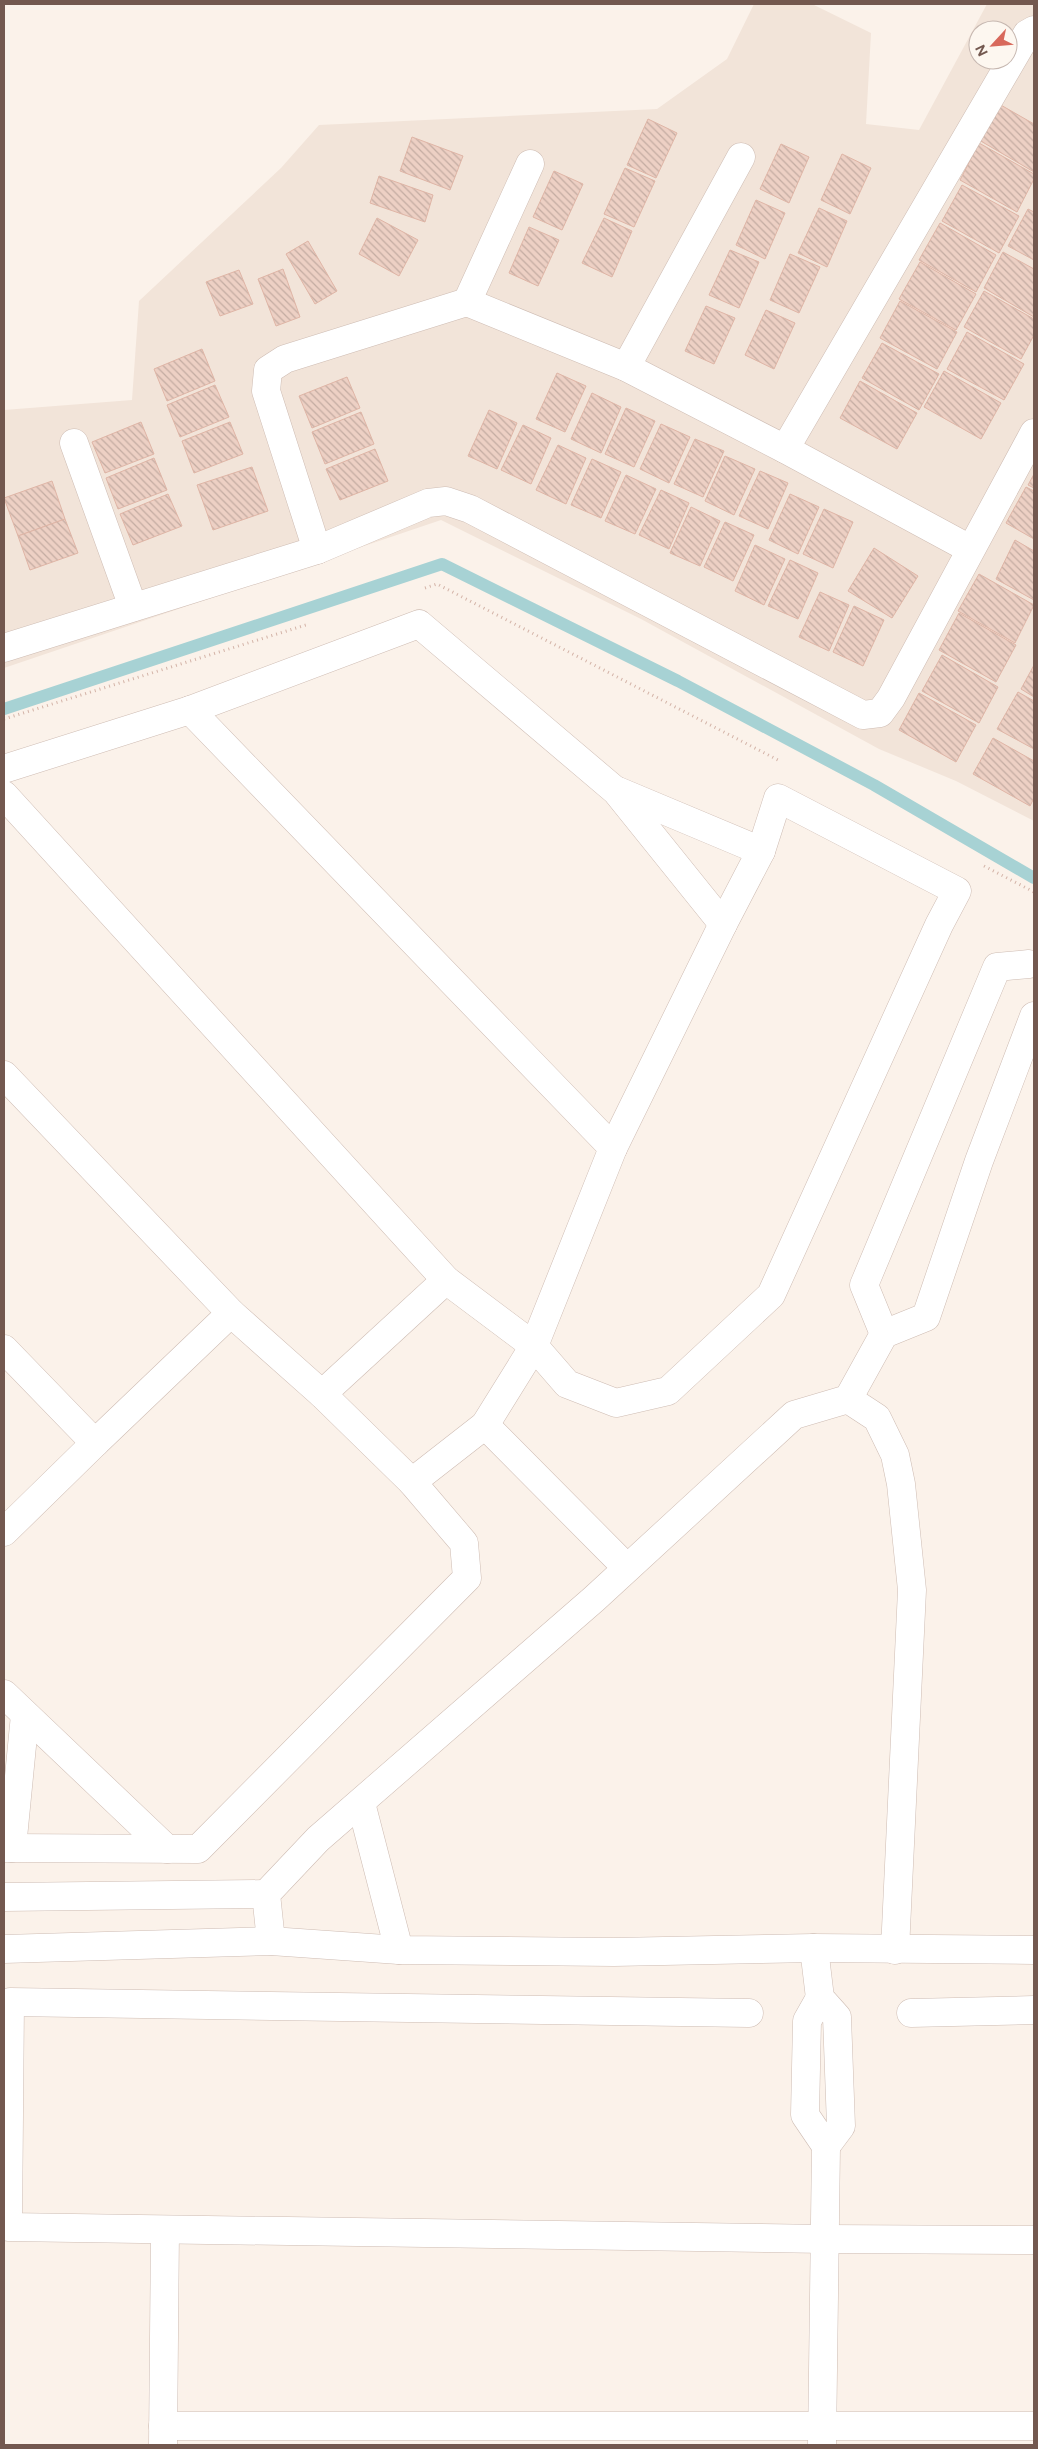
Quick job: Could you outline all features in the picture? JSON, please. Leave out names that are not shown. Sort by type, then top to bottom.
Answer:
[{"type":"street","points":[[785,449],[1027,34],[1034,30]]},
{"type":"street","points":[[626,367],[740,156]]},
{"type":"street","points":[[468,302],[530,164]]},
{"type":"street","points":[[317,550],[266,391],[268,370],[285,359],[468,302],[626,367],[785,449],[970,550]]},
{"type":"street","points":[[4,648],[317,550],[428,503],[446,501],[470,509],[863,715],[880,713],[891,698],[1034,433]]},
{"type":"street","points":[[74,443],[133,608]]},
{"type":"street","points":[[4,769],[190,710],[420,624],[616,790],[723,924]]},
{"type":"street","points":[[190,710],[614,1148]]},
{"type":"street","points":[[616,790],[761,851]]},
{"type":"street","points":[[4,794],[446,1280],[534,1346],[567,1384],[616,1403],[668,1391],[771,1295],[939,925],[957,891],[778,798],[761,851],[723,924],[614,1148],[534,1346],[485,1425],[412,1482]]},
{"type":"street","points":[[884,1334],[864,1285],[997,967],[1032,964]]},
{"type":"street","points":[[4,1897],[266,1894],[318,1839],[627,1568],[794,1415],[848,1399],[884,1334],[926,1317],[979,1161],[1034,1016]]},
{"type":"street","points":[[4,1075],[232,1313],[322,1394],[412,1482],[464,1543],[467,1578],[198,1849],[8,1848],[25,1715]]},
{"type":"street","points":[[322,1394],[446,1280]]},
{"type":"street","points":[[4,1532],[232,1313]]},
{"type":"street","points":[[4,1349],[95,1443]]},
{"type":"street","points":[[848,1399],[877,1418],[895,1455],[901,1484],[912,1590],[895,1950]]},
{"type":"street","points":[[485,1425],[627,1568]]},
{"type":"street","points":[[4,1694],[167,1849]]},
{"type":"street","points":[[361,1803],[399,1950]]},
{"type":"street","points":[[266,1894],[271,1941]]},
{"type":"street","points":[[4,1949],[271,1941],[399,1950],[614,1952],[814,1948],[1034,1950]]},
{"type":"street","points":[[814,1948],[820,1998],[837,2017],[841,2126],[826,2146]]},
{"type":"street","points":[[820,1998],[807,2021],[805,2116],[826,2146],[822,2436]]},
{"type":"street","points":[[748,2013],[7,2002],[6,2227],[825,2239],[1034,2240]]},
{"type":"street","points":[[911,2013],[1034,2010]]},
{"type":"street","points":[[165,2230],[163,2435],[822,2436],[1034,2426]]},
{"type":"shaded area","points":[[754,4],[812,4],[871,33],[866,124],[919,130],[968,39],[968,70],[1018,70],[1018,20],[978,20],[987,4],[1034,4],[1034,821],[956,781],[879,749],[641,619],[441,520],[4,668],[4,410],[132,400],[139,301],[281,168],[319,125],[657,109],[727,59]]},
{"type":"building","points":[[999,104],[1034,124],[1034,172],[979,140]]},
{"type":"building","points":[[648,119],[677,133],[656,178],[627,165]]},
{"type":"building","points":[[412,137],[463,156],[450,190],[400,171]]},
{"type":"building","points":[[979,143],[1034,174],[1034,179],[1017,212],[960,180]]},
{"type":"building","points":[[781,144],[809,157],[789,203],[760,189]]},
{"type":"building","points":[[842,154],[871,168],[850,214],[821,200]]},
{"type":"building","points":[[625,168],[655,181],[634,227],[604,214]]},
{"type":"building","points":[[554,171],[583,184],[562,230],[533,217]]},
{"type":"building","points":[[379,176],[433,195],[425,222],[370,203]]},
{"type":"building","points":[[962,185],[1019,216],[999,253],[942,221]]},
{"type":"building","points":[[756,200],[785,213],[765,259],[736,245]]},
{"type":"building","points":[[819,208],[847,221],[827,267],[798,253]]},
{"type":"building","points":[[1028,209],[1034,212],[1034,260],[1008,246]]},
{"type":"building","points":[[377,218],[418,240],[399,276],[359,254]]},
{"type":"building","points":[[604,218],[632,231],[612,277],[582,263]]},
{"type":"building","points":[[940,223],[996,255],[976,292],[919,260]]},
{"type":"building","points":[[529,227],[559,240],[538,286],[509,273]]},
{"type":"building","points":[[308,241],[337,291],[315,304],[286,254]]},
{"type":"building","points":[[730,250],[759,262],[739,308],[709,295]]},
{"type":"building","points":[[1003,252],[1034,269],[1034,317],[984,288]]},
{"type":"building","points":[[790,254],[820,267],[799,313],[770,300]]},
{"type":"building","points":[[920,262],[976,294],[956,330],[899,299]]},
{"type":"building","points":[[283,269],[300,317],[276,326],[258,279]]},
{"type":"building","points":[[239,270],[253,304],[220,316],[206,282]]},
{"type":"building","points":[[984,291],[1034,319],[1034,335],[1021,359],[964,327]]},
{"type":"building","points":[[900,301],[957,332],[937,369],[880,338]]},
{"type":"building","points":[[706,306],[735,318],[714,364],[685,351]]},
{"type":"building","points":[[766,310],[795,323],[774,369],[745,355]]},
{"type":"building","points":[[967,332],[1024,364],[1004,400],[947,369]]},
{"type":"building","points":[[882,343],[939,374],[919,410],[862,378]]},
{"type":"building","points":[[202,349],[215,381],[167,401],[154,369]]},
{"type":"building","points":[[944,371],[1001,403],[981,439],[924,407]]},
{"type":"building","points":[[557,373],[586,386],[565,432],[536,419]]},
{"type":"building","points":[[347,377],[360,408],[312,428],[299,396]]},
{"type":"building","points":[[860,381],[917,413],[897,449],[840,418]]},
{"type":"building","points":[[215,385],[229,417],[180,437],[167,405]]},
{"type":"building","points":[[592,393],[621,407],[601,453],[571,439]]},
{"type":"building","points":[[626,408],[655,421],[634,467],[605,454]]},
{"type":"building","points":[[489,410],[517,423],[497,469],[468,456]]},
{"type":"building","points":[[361,412],[374,444],[325,464],[312,432]]},
{"type":"building","points":[[141,422],[154,454],[105,473],[92,442]]},
{"type":"building","points":[[230,422],[243,454],[194,473],[182,441]]},
{"type":"building","points":[[661,424],[690,437],[669,483],[640,469]]},
{"type":"building","points":[[523,425],[551,438],[531,484],[501,470]]},
{"type":"building","points":[[695,439],[724,451],[703,497],[674,484]]},
{"type":"building","points":[[558,445],[586,458],[566,504],[536,490]]},
{"type":"building","points":[[375,449],[388,481],[340,500],[326,469]]},
{"type":"building","points":[[725,456],[755,469],[734,515],[705,501]]},
{"type":"building","points":[[154,458],[167,490],[118,509],[106,478]]},
{"type":"building","points":[[592,459],[621,472],[601,518],[571,505]]},
{"type":"building","points":[[252,467],[268,511],[213,530],[197,485]]},
{"type":"building","points":[[760,471],[788,483],[768,529],[739,516]]},
{"type":"building","points":[[1034,474],[1034,488],[1028,485]]},
{"type":"building","points":[[626,475],[656,489],[635,534],[605,521]]},
{"type":"building","points":[[52,481],[65,519],[18,536],[4,498]]},
{"type":"building","points":[[1026,487],[1034,491],[1034,539],[1006,523]]},
{"type":"building","points":[[661,490],[689,503],[669,549],[639,535]]},
{"type":"building","points":[[168,494],[182,526],[133,545],[120,514]]},
{"type":"building","points":[[790,494],[819,507],[798,554],[769,540]]},
{"type":"building","points":[[691,507],[720,521],[700,566],[670,553]]},
{"type":"building","points":[[824,509],[853,522],[833,568],[803,554]]},
{"type":"building","points":[[65,519],[78,553],[30,570],[18,536]]},
{"type":"building","points":[[725,522],[754,535],[733,581],[704,567]]},
{"type":"building","points":[[1015,540],[1034,551],[1034,600],[996,579]]},
{"type":"building","points":[[755,545],[785,559],[764,605],[735,591]]},
{"type":"building","points":[[874,548],[918,576],[892,618],[848,591]]},
{"type":"building","points":[[790,560],[818,573],[798,619],[768,606]]},
{"type":"building","points":[[979,574],[1034,605],[1015,643],[958,611]]},
{"type":"building","points":[[820,592],[849,605],[829,651],[799,637]]},
{"type":"building","points":[[854,606],[884,620],[863,666],[833,652]]},
{"type":"building","points":[[959,613],[1016,645],[996,682],[939,650]]},
{"type":"building","points":[[942,655],[998,687],[979,723],[922,691]]},
{"type":"building","points":[[1034,665],[1034,697],[1021,689]]},
{"type":"building","points":[[1018,692],[1034,701],[1034,749],[997,729]]},
{"type":"building","points":[[919,693],[976,725],[956,762],[899,730]]},
{"type":"building","points":[[993,738],[1034,761],[1034,798],[1030,806],[973,774]]},
{"type":"waterway","points":[[4,709],[442,564],[678,681],[874,785],[1034,878]]}]
